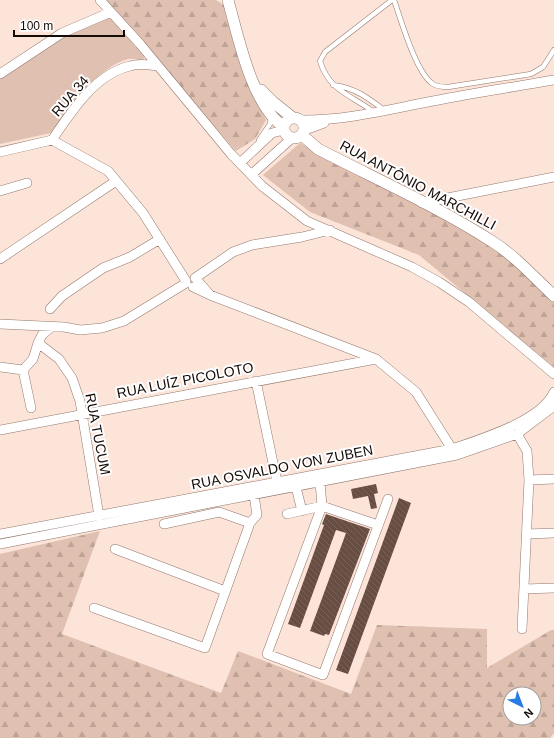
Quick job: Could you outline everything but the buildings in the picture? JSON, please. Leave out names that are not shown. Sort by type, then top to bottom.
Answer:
[{"type":"street","points":[[100,0],[240,163],[262,186],[307,221],[412,267],[439,282],[469,302],[554,374]]},
{"type":"street","name":"RUA ANTÔNIO MARCHILLI","points":[[228,0],[251,80],[268,110],[279,124],[293,129]]},
{"type":"street","points":[[0,74],[62,33],[111,12]]},
{"type":"street","name":"RUA 34","points":[[52,140],[89,91],[110,75],[130,66],[144,64],[158,66]]},
{"type":"street","name":"RUA ANTÔNIO MARCHILLI","points":[[251,80],[273,102],[293,129],[318,149],[494,242],[554,296]]},
{"type":"street","points":[[240,163],[272,133],[313,126],[345,117],[466,94],[554,80]]},
{"type":"street","points":[[251,175],[293,129]]},
{"type":"street","points":[[0,152],[52,140],[108,171],[143,213],[176,262],[191,281],[210,295],[376,359],[416,392],[452,448]]},
{"type":"street","points":[[422,203],[554,177]]},
{"type":"street","points":[[0,259],[116,181]]},
{"type":"street","points":[[0,191],[27,183]]},
{"type":"street","points":[[302,237],[307,221]]},
{"type":"street","points":[[0,324],[90,330],[124,321],[191,281],[233,252],[252,245],[302,237],[330,230]]},
{"type":"street","points":[[50,309],[62,296],[103,268],[130,257],[160,239]]},
{"type":"street","points":[[23,370],[33,359],[42,335],[50,328]]},
{"type":"street","name":"RUA TUCUM","points":[[38,343],[59,359],[72,378],[80,401],[99,516]]},
{"type":"street","name":"RUA LUÍZ PICOLOTO","points":[[0,430],[376,359]]},
{"type":"street","points":[[0,368],[23,370]]},
{"type":"street","points":[[23,370],[31,408]]},
{"type":"street","points":[[256,382],[276,482]]},
{"type":"street","name":"RUA OSVALDO VON ZUBEN","points":[[0,534],[452,448],[521,422],[542,406],[554,392]]},
{"type":"street","name":"RUA OSVALDO VON ZUBEN","points":[[0,544],[457,455],[517,434],[554,406]]},
{"type":"street","points":[[517,434],[527,451],[528,480],[522,629]]},
{"type":"street","points":[[528,480],[554,479]]},
{"type":"street","points":[[320,482],[322,506],[267,654],[323,675],[388,499]]},
{"type":"street","points":[[296,486],[302,511]]},
{"type":"street","points":[[94,608],[205,648],[250,523],[257,515],[254,495]]},
{"type":"street","points":[[287,514],[322,506],[378,525]]},
{"type":"street","points":[[164,524],[219,512],[250,523]]},
{"type":"street","points":[[527,534],[554,533]]},
{"type":"street","points":[[115,549],[225,591]]},
{"type":"street","points":[[524,588],[554,588]]},
{"type":"lane","points":[[380,111],[333,85],[324,72],[320,61],[325,52],[393,0],[406,36],[425,76],[438,86],[448,88],[531,74],[543,67],[554,50]]},
{"type":"lane","points":[[333,85],[353,89],[366,96],[380,111]]},
{"type":"lane","points":[[240,163],[266,132],[271,118],[268,110]]},
{"type":"green space","points":[[106,0],[216,0],[224,5],[245,78],[266,120],[255,139],[236,151]]},
{"type":"green space","points":[[111,17],[144,57],[143,61],[128,59],[117,63],[106,71],[85,90],[51,133],[0,144],[0,77],[67,32]]},
{"type":"green space","points":[[300,143],[492,245],[554,301],[554,367],[419,255],[310,212],[263,175]]},
{"type":"green space","points":[[100,531],[62,634],[221,693],[238,651],[351,694],[377,625],[487,629],[487,668],[551,630],[554,630],[554,733],[550,738],[0,738],[0,554]]}]
